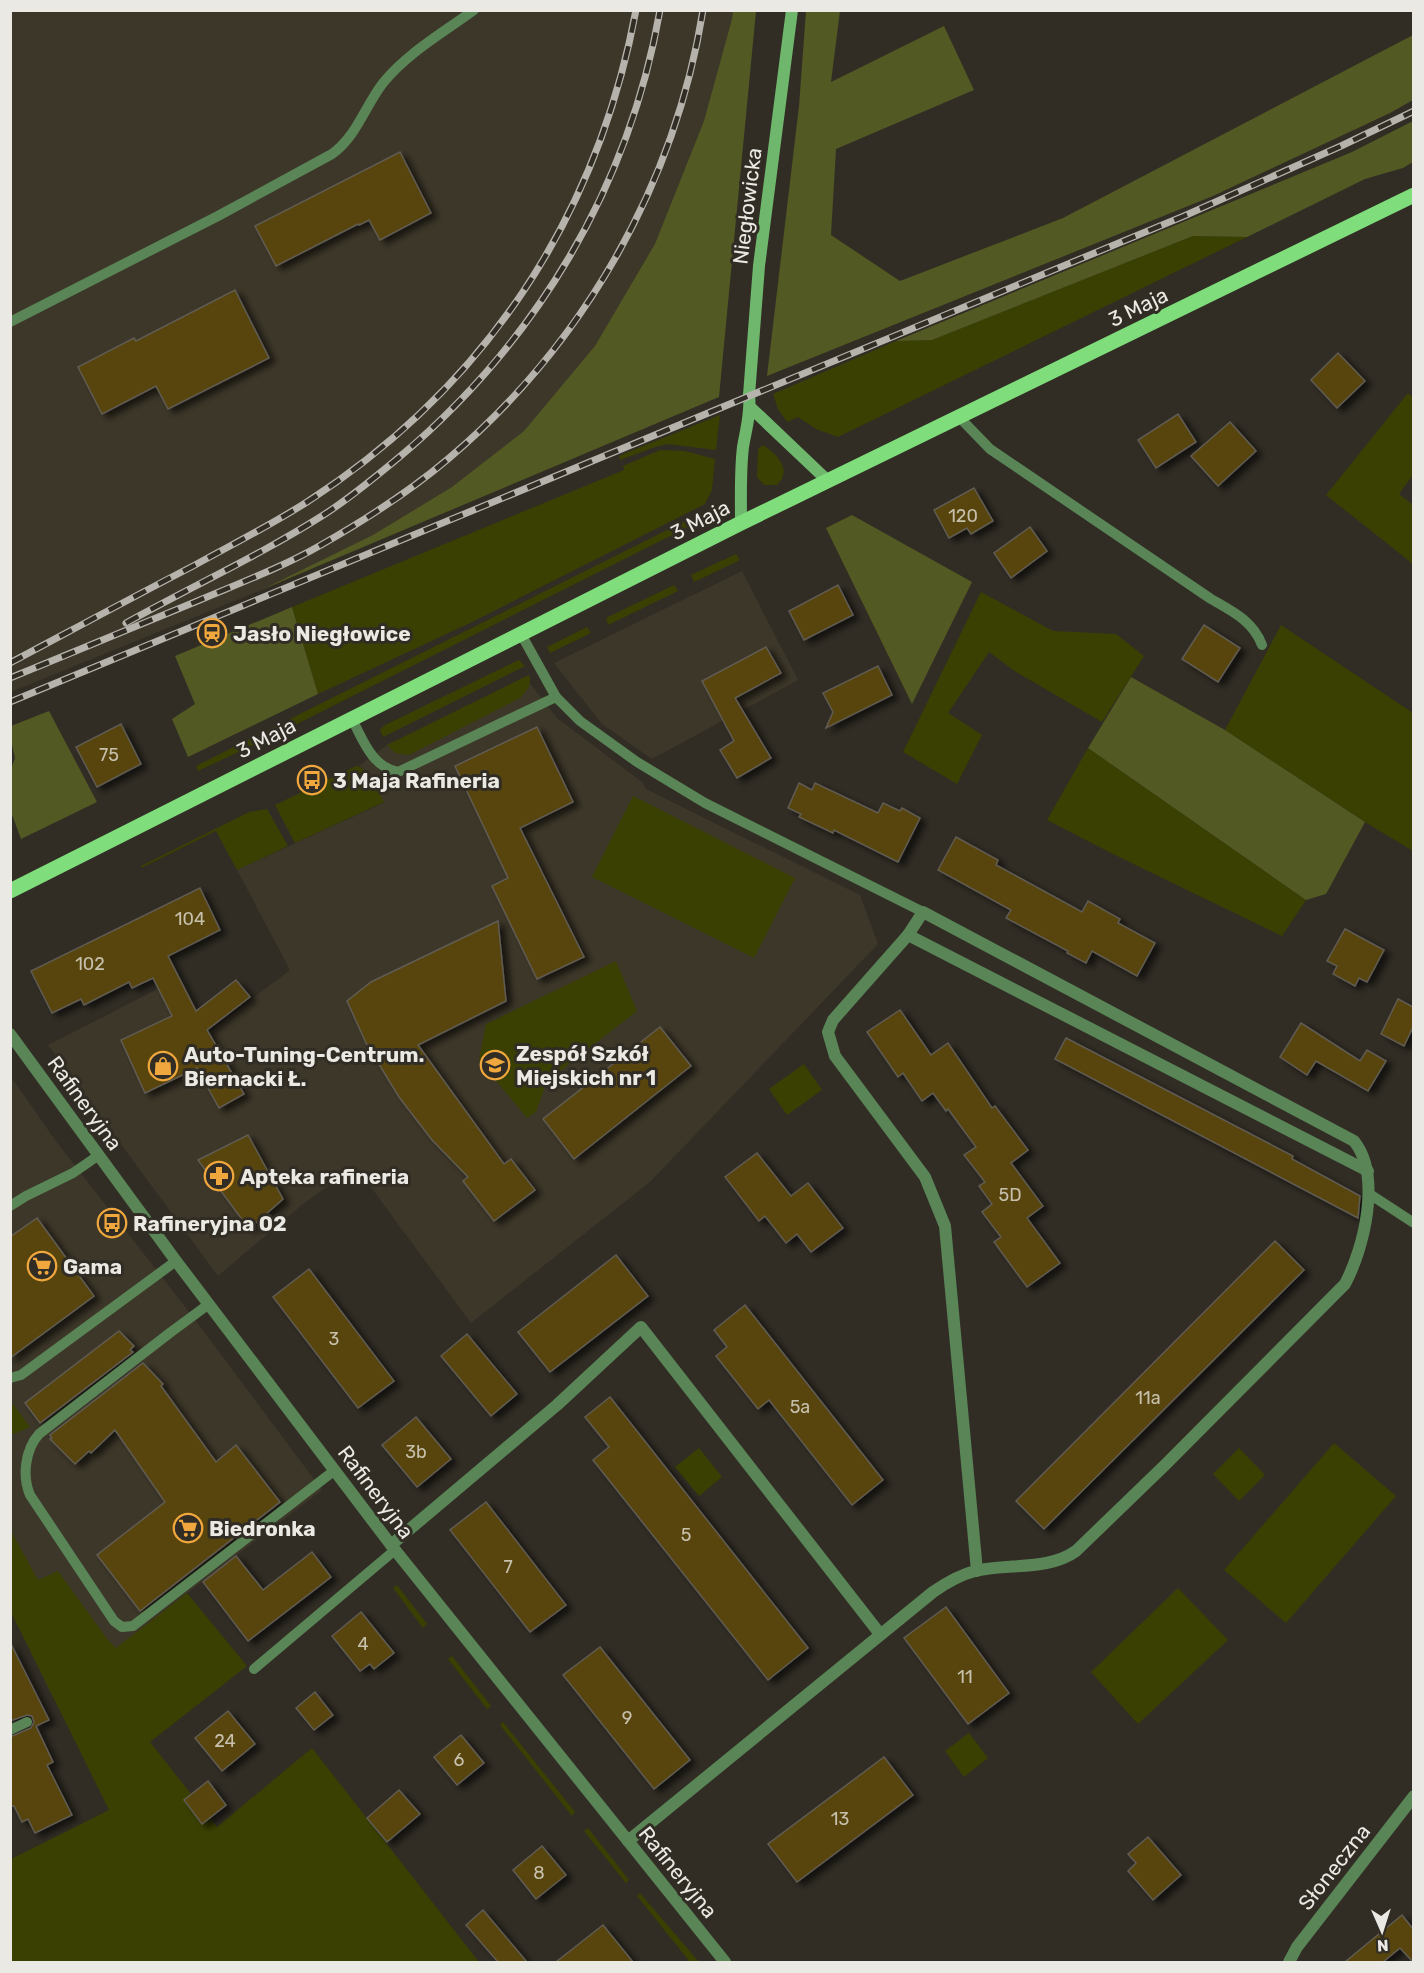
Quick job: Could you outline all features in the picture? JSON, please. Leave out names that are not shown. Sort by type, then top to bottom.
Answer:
[{"type":"main road","name":"3 Maja","points":[[10,891],[741,523],[1413,195]]},
{"type":"street","name":"Niegłowicka","points":[[741,523],[743,447],[750,407],[759,266],[792,10]]},
{"type":"street","points":[[750,407],[828,481]]},
{"type":"street","points":[[628,1841],[933,1592],[962,1575],[977,1571],[1045,1563],[1068,1557],[1149,1481],[1345,1284],[1361,1241],[1366,1218],[1368,1171],[1366,1161],[1354,1141],[923,912],[908,934],[833,1020],[828,1032],[835,1056],[925,1177],[945,1226],[977,1571]]},
{"type":"street","points":[[908,934],[1368,1171]]},
{"type":"street","name":"Rafineryjna","points":[[10,1034],[176,1261],[393,1547],[725,1962]]},
{"type":"street","points":[[393,1547],[557,1405],[641,1327],[880,1634]]},
{"type":"street","name":"Słoneczna","points":[[1289,1962],[1297,1947],[1413,1796]]},
{"type":"lane","points":[[10,322],[218,216],[332,154],[347,141],[382,84],[398,67],[474,10]]},
{"type":"lane","points":[[960,418],[990,449],[1245,619],[1258,635],[1262,645]]},
{"type":"lane","points":[[521,634],[556,697],[588,728],[672,784],[755,829],[923,912]]},
{"type":"lane","points":[[352,719],[376,761],[398,772],[556,697]]},
{"type":"lane","points":[[10,1206],[73,1173],[99,1155]]},
{"type":"lane","points":[[1368,1193],[1413,1223]]},
{"type":"lane","points":[[10,1378],[21,1375],[176,1261]]},
{"type":"lane","points":[[209,1304],[39,1434],[28,1456],[26,1476],[30,1495],[114,1621],[122,1626],[133,1626],[335,1470]]},
{"type":"lane","points":[[254,1669],[393,1547]]},
{"type":"lane","points":[[10,1730],[27,1722]]},
{"type":"shaded area","points":[[11,11],[735,11],[706,121],[657,245],[596,347],[525,432],[453,488],[374,536],[259,591],[11,692]]},
{"type":"shaded area","points":[[742,571],[798,680],[652,759],[602,724],[554,663]]},
{"type":"shaded area","name":"Zespół Szkół Miejskich nr 1","points":[[525,677],[557,718],[642,782],[646,789],[860,895],[878,944],[650,1182],[471,1323],[356,1167],[304,1203],[218,1276],[48,1045],[181,977],[209,1032],[290,970],[237,870],[383,803],[369,772],[359,766],[387,745]]},
{"type":"shaded area","points":[[10,1075],[55,1140],[190,1313],[322,1490],[53,1698],[11,1612]]},
{"type":"green space","points":[[733,11],[756,11],[719,397],[259,591],[373,535],[452,487],[524,431],[595,346],[655,244],[704,121]]},
{"type":"green space","points":[[806,11],[840,11],[831,82],[944,26],[974,90],[836,149],[831,235],[900,281],[1063,218],[1413,35],[1413,100],[1213,196],[767,376],[799,106]]},
{"type":"green space","points":[[1413,121],[1413,162],[1403,168],[1365,179],[1247,237],[1193,236],[932,340],[896,341],[1352,152]]},
{"type":"green space","points":[[1193,236],[1247,237],[838,437],[816,429],[798,417],[787,422],[778,409],[773,394],[896,341],[932,340]]},
{"type":"green space","points":[[1408,393],[1413,398],[1413,475],[1399,494],[1413,505],[1413,564],[1326,495]]},
{"type":"green space","points":[[720,415],[716,450],[668,444],[620,460],[621,455]]},
{"type":"green space","points":[[763,445],[778,458],[783,468],[784,474],[777,485],[764,485],[757,477],[758,449]]},
{"type":"green space","points":[[660,450],[685,451],[715,459],[712,490],[705,504],[470,623],[318,694],[292,607],[624,470],[623,466]]},
{"type":"green space","points":[[713,507],[702,520],[283,731],[198,771],[196,766]]},
{"type":"green space","points":[[852,515],[972,582],[912,704],[826,528]]},
{"type":"green space","points":[[736,554],[740,560],[694,582],[691,575]]},
{"type":"green space","points":[[674,585],[678,591],[608,625],[606,618]]},
{"type":"green space","points":[[981,592],[1053,631],[1116,634],[1144,656],[1102,722],[1016,672],[989,652],[948,713],[982,735],[957,784],[903,752]]},
{"type":"green space","points":[[292,607],[318,694],[188,757],[172,719],[195,704],[175,656]]},
{"type":"green space","points":[[1281,625],[1413,713],[1413,851],[1225,730]]},
{"type":"green space","points":[[587,627],[591,633],[550,653],[547,647]]},
{"type":"green space","points":[[519,660],[525,666],[383,737],[380,730],[385,725]]},
{"type":"green space","points":[[529,675],[529,685],[520,698],[409,755],[395,753],[387,745]]},
{"type":"green space","points":[[1131,677],[1225,730],[1365,822],[1326,894],[1306,900],[1088,748]]},
{"type":"green space","points":[[49,711],[97,802],[21,839],[11,812],[11,769],[15,758],[11,726]]},
{"type":"green space","points":[[1088,748],[1306,900],[1282,936],[1047,820]]},
{"type":"green space","points":[[356,766],[370,775],[384,802],[295,843],[275,805]]},
{"type":"green space","points":[[633,796],[795,878],[754,958],[592,877]]},
{"type":"green space","points":[[267,809],[288,846],[237,870],[216,831],[141,868],[249,812]]},
{"type":"green space","points":[[616,961],[637,1011],[547,1081],[536,1112],[527,1118],[479,1060],[486,1024]]},
{"type":"green space","points":[[804,1064],[822,1090],[787,1115],[769,1089]]},
{"type":"green space","points":[[13,1404],[30,1427],[14,1434],[10,1432]]},
{"type":"green space","points":[[1334,1443],[1396,1496],[1286,1623],[1224,1570]]},
{"type":"green space","points":[[699,1448],[722,1477],[699,1496],[675,1467]]},
{"type":"green space","points":[[1239,1448],[1265,1475],[1239,1501],[1213,1474]]},
{"type":"green space","points":[[10,1529],[38,1580],[58,1571],[116,1648],[187,1593],[247,1666],[150,1742],[217,1827],[312,1748],[479,1962],[11,1962],[11,1859],[109,1810],[11,1612]]},
{"type":"green space","points":[[397,1585],[427,1624],[423,1628],[393,1588]]},
{"type":"green space","points":[[1178,1588],[1228,1640],[1138,1724],[1091,1672]]},
{"type":"green space","points":[[452,1656],[491,1706],[487,1709],[448,1659]]},
{"type":"green space","points":[[503,1722],[575,1812],[572,1816],[500,1725]]},
{"type":"green space","points":[[969,1733],[988,1758],[964,1777],[945,1751]]},
{"type":"green space","points":[[588,1828],[629,1880],[626,1883],[584,1831]]},
{"type":"green space","points":[[640,1893],[699,1962],[690,1962],[637,1896]]},
{"type":"building","points":[[400,152],[431,213],[380,240],[369,220],[276,266],[255,226]]},
{"type":"building","points":[[235,290],[269,358],[168,409],[156,386],[102,414],[78,367],[134,338],[136,341]]},
{"type":"building","points":[[1338,353],[1365,381],[1337,408],[1311,380]]},
{"type":"building","points":[[1178,414],[1196,442],[1156,468],[1138,440]]},
{"type":"building","points":[[1230,422],[1256,451],[1218,486],[1191,456]]},
{"type":"building","points":[[974,488],[993,521],[971,534],[967,528],[949,538],[934,510]]},
{"type":"building","points":[[1030,527],[1047,551],[1011,578],[994,553]]},
{"type":"building","points":[[838,585],[853,615],[804,640],[789,611]]},
{"type":"building","points":[[1204,625],[1240,648],[1218,682],[1182,659]]},
{"type":"building","points":[[766,647],[781,673],[735,698],[771,758],[737,778],[720,750],[734,741],[702,681]]},
{"type":"building","points":[[878,666],[892,695],[826,728],[833,712],[823,693]]},
{"type":"building","points":[[121,724],[141,764],[97,787],[76,747]]},
{"type":"building","points":[[537,727],[573,802],[520,828],[584,957],[537,979],[492,886],[508,878],[455,766]]},
{"type":"building","points":[[799,783],[812,790],[815,783],[878,813],[883,803],[900,811],[902,808],[920,818],[898,862],[834,830],[833,833],[799,817],[801,814],[788,808]]},
{"type":"building","points":[[956,837],[998,860],[996,865],[1082,912],[1088,901],[1120,919],[1118,923],[1155,943],[1137,976],[1092,951],[1086,963],[1067,953],[1068,951],[1006,918],[1011,910],[938,870]]},
{"type":"building","points":[[200,888],[220,930],[168,956],[196,1011],[236,980],[250,997],[207,1030],[244,1094],[219,1108],[197,1068],[145,1093],[121,1040],[172,1016],[153,978],[132,988],[129,982],[84,1005],[81,999],[52,1013],[31,971]]},
{"type":"building","name":"Zespół Szkół Miejskich nr 1","points":[[498,921],[506,1001],[418,1045],[504,1164],[511,1159],[535,1190],[494,1221],[463,1181],[468,1177],[432,1140],[399,1097],[366,1043],[347,1001],[371,982]]},
{"type":"building","points":[[1345,929],[1384,950],[1367,982],[1359,978],[1355,986],[1333,974],[1337,966],[1327,961]]},
{"type":"building","points":[[1398,999],[1413,1007],[1413,1027],[1404,1046],[1381,1034]]},
{"type":"building","points":[[900,1010],[931,1055],[948,1043],[992,1108],[995,1106],[1028,1150],[1011,1163],[1043,1206],[1027,1218],[1060,1263],[1027,1287],[994,1242],[1001,1237],[982,1212],[992,1204],[979,1186],[985,1182],[964,1155],[976,1147],[933,1093],[922,1101],[903,1073],[898,1077],[867,1032]]},
{"type":"building","points":[[1301,1023],[1360,1061],[1367,1050],[1386,1061],[1368,1091],[1316,1061],[1307,1075],[1280,1057]]},
{"type":"building","points":[[660,1027],[691,1066],[574,1159],[543,1119]]},
{"type":"building","points":[[1066,1038],[1293,1156],[1292,1159],[1360,1196],[1358,1218],[1055,1059]]},
{"type":"building","points":[[248,1135],[283,1199],[249,1229],[198,1160]]},
{"type":"building","points":[[757,1153],[791,1196],[808,1183],[843,1228],[811,1252],[797,1234],[786,1243],[765,1216],[759,1221],[725,1177]]},
{"type":"building","name":"Gama","points":[[37,1218],[94,1296],[10,1358],[10,1237]]},
{"type":"building","points":[[1275,1241],[1304,1270],[1044,1529],[1016,1501]]},
{"type":"building","points":[[616,1255],[648,1296],[550,1372],[518,1332]]},
{"type":"building","points":[[309,1269],[394,1381],[358,1408],[273,1297]]},
{"type":"building","points":[[745,1305],[883,1480],[852,1505],[769,1400],[758,1409],[716,1356],[727,1347],[714,1330]]},
{"type":"building","points":[[119,1331],[134,1346],[130,1350],[133,1352],[40,1423],[25,1403]]},
{"type":"building","points":[[467,1334],[517,1394],[491,1416],[441,1356]]},
{"type":"building","name":"Biedronka","points":[[143,1363],[163,1384],[161,1386],[216,1462],[236,1445],[280,1502],[140,1611],[97,1555],[165,1502],[115,1430],[91,1453],[89,1451],[75,1464],[50,1439],[52,1438],[50,1435]]},
{"type":"building","points":[[610,1397],[808,1648],[768,1680],[593,1460],[609,1447],[585,1417]]},
{"type":"building","points":[[416,1417],[451,1459],[417,1487],[382,1445]]},
{"type":"building","points":[[486,1502],[566,1605],[530,1632],[450,1530]]},
{"type":"building","points":[[312,1552],[331,1577],[248,1641],[203,1582],[236,1556],[263,1590]]},
{"type":"building","points":[[946,1607],[1009,1693],[968,1724],[904,1638]]},
{"type":"building","points":[[361,1612],[394,1653],[374,1669],[370,1664],[360,1671],[332,1636]]},
{"type":"building","points":[[10,1642],[49,1720],[36,1726],[53,1762],[47,1765],[72,1815],[35,1833],[28,1819],[22,1822],[14,1806],[10,1806],[10,1737],[31,1728],[34,1722],[32,1716],[27,1715],[10,1721]]},
{"type":"building","points":[[600,1647],[690,1760],[654,1789],[563,1675]]},
{"type":"building","points":[[315,1692],[333,1715],[314,1730],[296,1708]]},
{"type":"building","points":[[228,1711],[255,1744],[222,1771],[195,1738]]},
{"type":"building","points":[[461,1735],[484,1763],[457,1785],[434,1757]]},
{"type":"building","points":[[884,1757],[913,1795],[797,1882],[768,1844]]},
{"type":"building","points":[[208,1781],[226,1805],[202,1824],[184,1800]]},
{"type":"building","points":[[399,1790],[420,1814],[387,1842],[367,1818]]},
{"type":"building","points":[[1148,1837],[1181,1875],[1153,1900],[1128,1871],[1136,1863],[1128,1854]]},
{"type":"building","points":[[542,1846],[566,1875],[536,1899],[513,1870]]},
{"type":"building","points":[[483,1910],[527,1962],[498,1962],[466,1925]]},
{"type":"building","points":[[1402,1915],[1413,1929],[1413,1962],[1400,1948],[1383,1962],[1345,1962]]},
{"type":"building","points":[[603,1925],[633,1962],[556,1962]]},
{"type":"railway","points":[[10,663],[266,527],[307,502],[371,456],[428,406],[479,351],[524,291],[562,227],[593,158],[618,86],[636,10]]},
{"type":"railway","points":[[126,623],[276,543],[344,501],[371,481],[447,414],[492,365],[533,313],[569,258],[600,200],[625,139],[645,76],[660,10]]},
{"type":"railway","points":[[10,678],[243,582],[306,553],[370,516],[418,483],[497,414],[541,365],[581,313],[616,257],[646,199],[670,138],[690,75],[703,10]]},
{"type":"railway","points":[[10,702],[1184,216],[1414,111]]},
{"type":"place","name":"Jasło Niegłowice","points":[[212,633]]},
{"type":"place","name":"3 Maja Rafineria","points":[[312,780]]},
{"type":"place","name":"Zespół Szkół Miejskich nr 1","points":[[495,1065]]},
{"type":"place","name":"Auto-Tuning-Centrum. Biernacki Ł.","points":[[163,1066]]},
{"type":"place","name":"Apteka rafineria","points":[[219,1176]]},
{"type":"place","name":"Rafineryjna 02","points":[[112,1223]]},
{"type":"place","name":"Gama","points":[[42,1266]]},
{"type":"place","name":"Biedronka","points":[[188,1528]]}]
